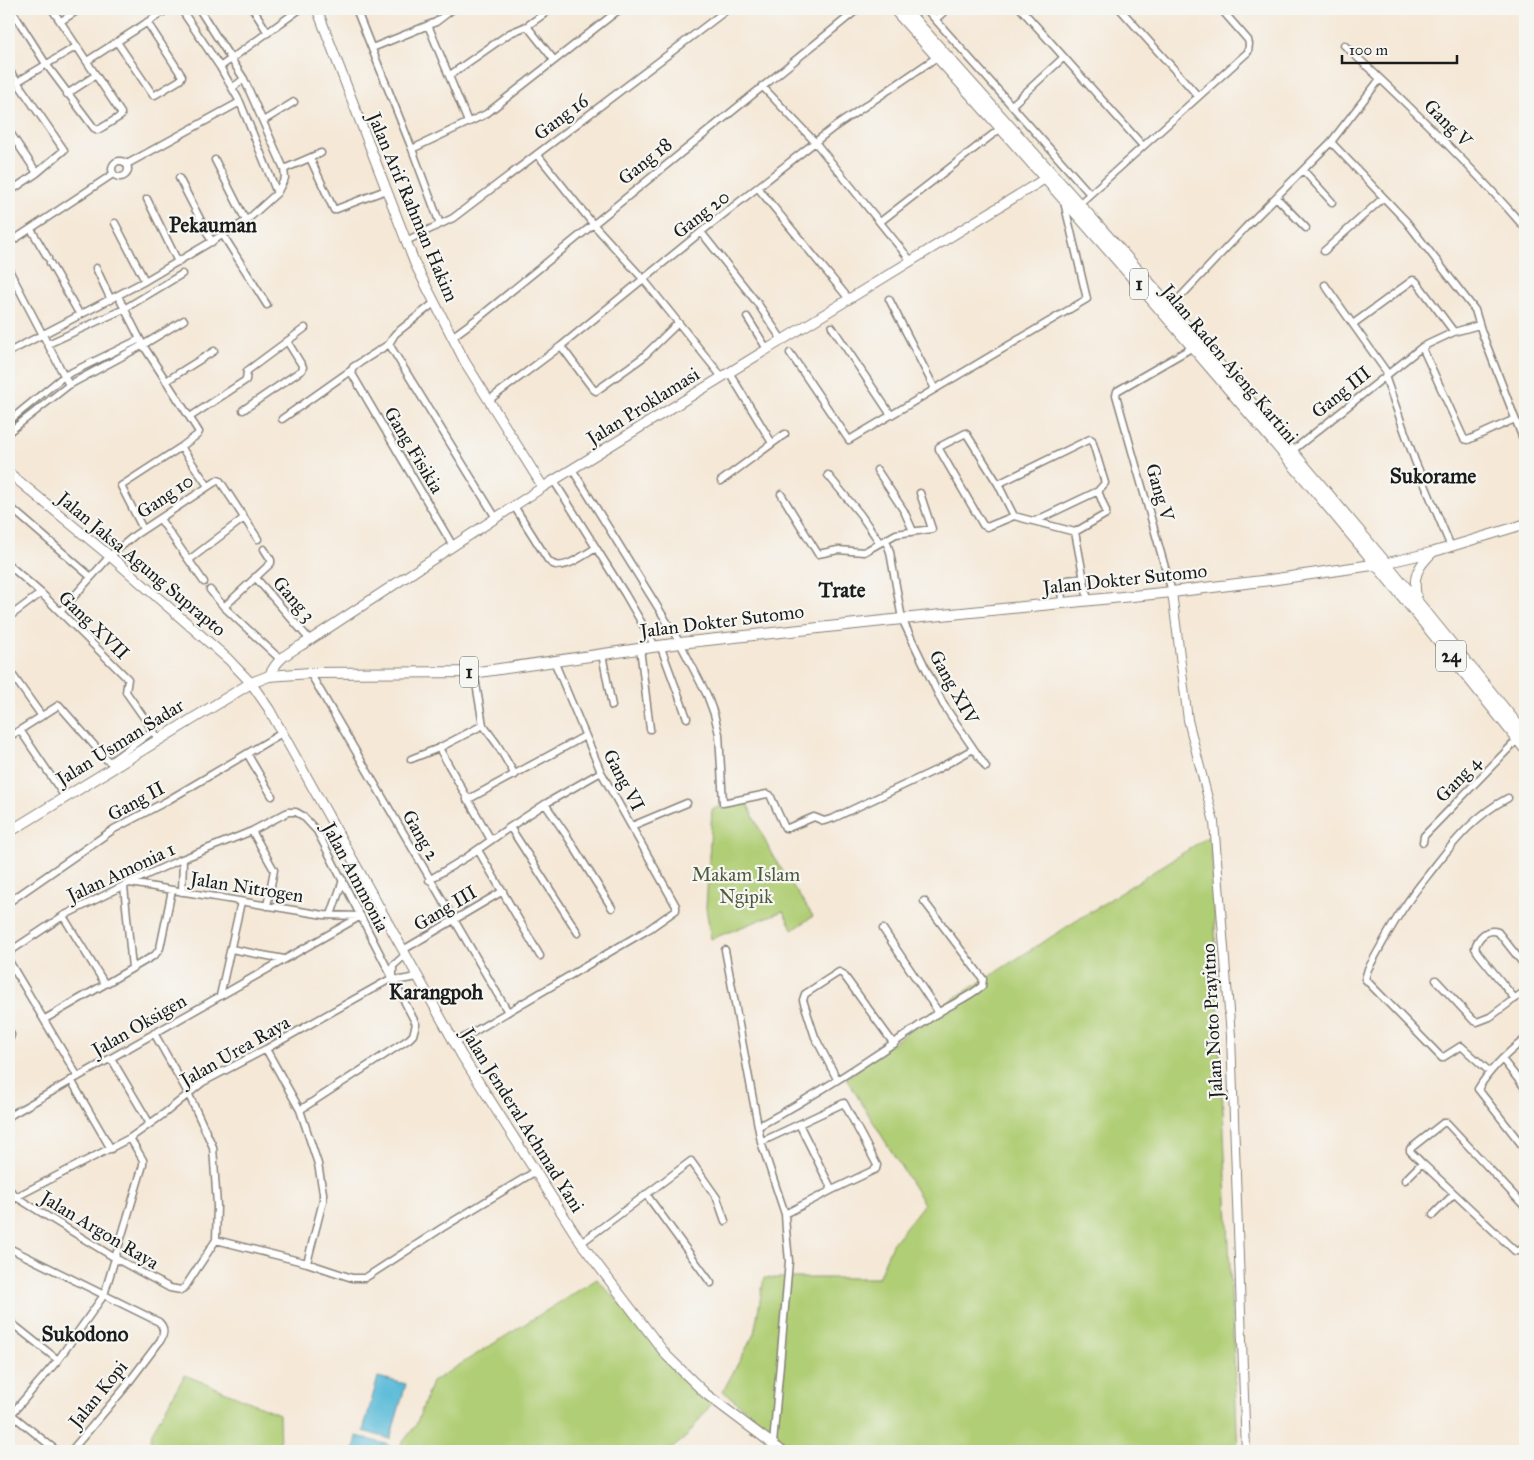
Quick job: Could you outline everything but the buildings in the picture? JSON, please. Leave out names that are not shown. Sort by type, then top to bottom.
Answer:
[{"type":"highway","name":"Jalan Raden Ajeng Kartini","points":[[894,9],[1194,346],[1292,451],[1381,564]]},
{"type":"highway","name":"Jalan Raden Ajeng Kartini","points":[[905,9],[1171,307],[1223,375],[1381,564]]},
{"type":"highway","name":"Jalan Dokter Sutomo","points":[[251,683],[269,676],[310,672],[474,672],[680,643],[1172,592],[1381,564]]},
{"type":"highway","name":"24","points":[[1381,564],[1417,599],[1521,736],[1525,748]]},
{"type":"highway","name":"24","points":[[1381,564],[1521,736]]},
{"type":"highway","name":"Jalan Usman Sadar","points":[[9,832],[251,683]]},
{"type":"main road","name":"Jalan Arif Rahman Hakim","points":[[317,9],[415,264],[465,362],[543,487]]},
{"type":"main road","name":"Jalan Proklamasi","points":[[269,676],[275,663],[280,659],[543,487],[1046,178]]},
{"type":"main road","name":"Jalan Jaksa Agung Suprapto","points":[[9,473],[110,556],[228,658],[251,683]]},
{"type":"main road","points":[[1381,564],[1433,552],[1525,524]]},
{"type":"main road","points":[[1417,599],[1414,586],[1415,577],[1420,567],[1433,552]]},
{"type":"main road","name":"Jalan Jenderal Achmad Yani","points":[[251,683],[269,709],[455,1043],[581,1243],[668,1356],[706,1394],[782,1451]]},
{"type":"street","points":[[11,9],[67,94],[96,130],[98,130],[122,114],[52,9]]},
{"type":"street","points":[[61,21],[80,9]]},
{"type":"street","points":[[87,61],[168,9]]},
{"type":"street","points":[[181,9],[220,67],[240,102],[277,193]]},
{"type":"street","points":[[9,343],[11,351],[114,298],[246,221],[277,193],[285,178],[284,169],[244,79],[199,9]]},
{"type":"street","points":[[253,9],[268,33]]},
{"type":"street","points":[[220,67],[300,9]]},
{"type":"street","points":[[356,9],[440,224]]},
{"type":"street","points":[[372,48],[436,22],[453,9]]},
{"type":"street","points":[[450,75],[510,33],[527,26],[551,9]]},
{"type":"street","points":[[412,149],[486,114],[620,9]]},
{"type":"street","points":[[715,9],[719,15]]},
{"type":"street","name":"Gang 16","points":[[406,241],[452,218],[728,9]]},
{"type":"street","name":"Gang 18","points":[[452,337],[858,9]]},
{"type":"street","points":[[926,9],[1090,194]]},
{"type":"street","points":[[936,19],[947,9]]},
{"type":"street","points":[[1021,9],[1143,146]]},
{"type":"street","points":[[1120,9],[1198,96]]},
{"type":"street","points":[[1079,204],[1248,52],[1248,40],[1221,9]]},
{"type":"street","points":[[116,42],[153,95],[180,80],[182,76],[147,22]]},
{"type":"street","points":[[428,25],[468,122]]},
{"type":"street","points":[[527,26],[554,60]]},
{"type":"street","name":"Gang V","points":[[1344,45],[1424,119],[1494,192],[1525,228]]},
{"type":"street","points":[[17,82],[77,46]]},
{"type":"street","name":"Gang 20","points":[[488,400],[561,346],[833,128],[937,57]]},
{"type":"street","points":[[1012,105],[1064,58]]},
{"type":"street","points":[[9,70],[64,150],[37,173],[9,192]]},
{"type":"street","points":[[67,94],[96,75]]},
{"type":"street","points":[[232,88],[244,79]]},
{"type":"street","points":[[1171,307],[1331,142],[1380,79]]},
{"type":"street","points":[[762,86],[815,142],[911,261]]},
{"type":"street","points":[[127,164],[240,102]]},
{"type":"street","points":[[263,121],[294,102]]},
{"type":"street","points":[[244,111],[255,105]]},
{"type":"street","points":[[880,222],[1001,128]]},
{"type":"street","points":[[9,132],[37,173]]},
{"type":"street","points":[[1331,142],[1410,227],[1475,310],[1525,444]]},
{"type":"street","points":[[284,169],[321,153]]},
{"type":"street","points":[[537,154],[593,224],[644,280],[678,323],[726,375],[772,443]]},
{"type":"street","points":[[310,158],[335,210],[386,190]]},
{"type":"street","points":[[214,160],[246,221]]},
{"type":"street","points":[[113,174],[112,165],[117,161],[127,164]]},
{"type":"street","points":[[113,174],[118,177],[126,175],[128,170],[127,164]]},
{"type":"street","points":[[1303,170],[1332,202]]},
{"type":"street","points":[[9,243],[113,174]]},
{"type":"street","points":[[179,178],[212,242]]},
{"type":"street","points":[[758,188],[849,298]]},
{"type":"street","points":[[790,353],[849,440],[1087,300],[1064,198]]},
{"type":"street","points":[[1276,198],[1306,228]]},
{"type":"street","points":[[1324,251],[1383,198]]},
{"type":"street","points":[[147,199],[178,262]]},
{"type":"street","points":[[114,223],[144,281]]},
{"type":"street","points":[[31,229],[80,315]]},
{"type":"street","points":[[701,232],[758,304],[782,340]]},
{"type":"street","points":[[223,235],[267,305]]},
{"type":"street","points":[[96,268],[114,298],[124,309],[166,381],[199,430],[199,433],[181,447],[121,486],[143,528]]},
{"type":"street","points":[[9,270],[64,376],[70,384]]},
{"type":"street","points":[[48,344],[124,309],[182,274]]},
{"type":"street","points":[[1353,324],[1413,280],[1416,281],[1454,332]]},
{"type":"street","points":[[1325,285],[1387,375],[1415,461],[1450,547]]},
{"type":"street","points":[[889,299],[935,389]]},
{"type":"street","points":[[282,419],[389,344],[395,334],[434,304]]},
{"type":"street","points":[[747,317],[767,349]]},
{"type":"street","points":[[9,432],[70,384],[184,320]]},
{"type":"street","points":[[561,346],[596,391],[642,358],[678,323]]},
{"type":"street","name":"Gang III","points":[[1292,451],[1422,348],[1454,332],[1480,325]]},
{"type":"street","points":[[832,327],[891,415]]},
{"type":"street","points":[[190,417],[246,380],[247,371],[305,328]]},
{"type":"street","points":[[243,410],[302,370],[303,367],[287,341]]},
{"type":"street","points":[[9,421],[64,376],[142,342]]},
{"type":"street","points":[[389,344],[496,518]]},
{"type":"street","name":"Gang V","points":[[1172,592],[1116,395],[1117,391],[1194,346]]},
{"type":"street","points":[[1422,348],[1464,439],[1468,440],[1515,419]]},
{"type":"street","points":[[166,381],[214,351]]},
{"type":"street","name":"Gang Fisikia","points":[[351,370],[453,546]]},
{"type":"street","points":[[1014,516],[998,484],[966,433],[939,447],[938,449],[983,525],[987,527],[1014,516],[1075,532],[1106,514],[1098,491]]},
{"type":"street","points":[[721,481],[785,434]]},
{"type":"street","points":[[998,484],[1090,439],[1092,440],[1105,483],[1098,491],[1035,521]]},
{"type":"street","points":[[181,447],[208,486]]},
{"type":"street","points":[[572,469],[680,643],[714,714],[719,734],[724,803],[769,794],[785,828],[814,816],[824,821],[936,770],[973,749]]},
{"type":"street","points":[[876,470],[904,511],[913,531]]},
{"type":"street","points":[[828,475],[883,542]]},
{"type":"street","name":"Gang 10","points":[[60,612],[110,556],[143,528],[218,480],[258,539]]},
{"type":"street","points":[[554,481],[657,646],[687,718]]},
{"type":"street","points":[[781,494],[818,554],[838,550],[864,552],[896,534],[932,529],[920,493]]},
{"type":"street","points":[[9,506],[91,577]]},
{"type":"street","points":[[514,506],[548,560],[554,566],[562,567],[596,548]]},
{"type":"street","points":[[160,518],[204,582]]},
{"type":"street","points":[[189,560],[244,518]]},
{"type":"street","points":[[1075,532],[1088,600]]},
{"type":"street","name":"Gang XIV","points":[[883,542],[890,552],[902,619],[942,704],[986,767]]},
{"type":"street","points":[[224,607],[271,562],[264,549]]},
{"type":"street","name":"Gang XVII","points":[[9,565],[41,593],[128,678],[126,692],[159,739]]},
{"type":"street","name":"Gang 3","points":[[255,577],[310,640]]},
{"type":"street","points":[[1062,603],[1060,586],[1063,582],[1084,578]]},
{"type":"street","points":[[210,590],[224,607],[280,659]]},
{"type":"street","name":"Jalan Noto Prayitno","points":[[1172,592],[1188,720],[1214,822],[1231,1036],[1246,1451]]},
{"type":"street","points":[[9,617],[41,593]]},
{"type":"street","points":[[640,648],[650,729]]},
{"type":"street","points":[[602,654],[612,706]]},
{"type":"street","name":"Gang VI","points":[[508,1012],[649,929],[674,912],[676,908],[601,772],[554,661]]},
{"type":"street","points":[[9,670],[41,715]]},
{"type":"street","name":"Gang 2","points":[[310,672],[429,880],[508,1012]]},
{"type":"street","points":[[474,672],[483,726],[497,744],[515,775]]},
{"type":"street","points":[[9,737],[59,705],[106,760],[110,762],[151,732],[152,728]]},
{"type":"street","points":[[412,759],[483,726]]},
{"type":"street","points":[[20,730],[64,797]]},
{"type":"street","name":"Gang II","points":[[9,902],[114,829],[165,802],[282,733]]},
{"type":"street","points":[[467,800],[585,736]]},
{"type":"street","name":"Gang 4","points":[[1424,842],[1424,836],[1521,736]]},
{"type":"street","points":[[439,748],[491,840]]},
{"type":"street","points":[[248,753],[272,796]]},
{"type":"street","points":[[429,880],[478,850],[545,804],[601,772]]},
{"type":"street","points":[[1490,1072],[1460,1046],[1442,1058],[1365,979],[1368,969],[1405,906],[1442,858],[1463,832],[1477,819],[1486,811],[1508,798]]},
{"type":"street","points":[[545,804],[612,908]]},
{"type":"street","points":[[632,826],[686,804]]},
{"type":"street","name":"Jalan Ammonia","points":[[252,831],[288,812],[296,812],[303,816],[317,831],[416,1024],[413,1035],[409,1039],[300,1110]]},
{"type":"street","points":[[510,827],[578,933]]},
{"type":"street","points":[[252,831],[274,870],[267,906]]},
{"type":"street","name":"Jalan Amonia 1","points":[[9,952],[62,916],[183,859],[252,831]]},
{"type":"street","points":[[478,850],[540,956]]},
{"type":"street","points":[[182,892],[183,859]]},
{"type":"street","points":[[331,915],[343,880]]},
{"type":"street","points":[[126,885],[132,968]]},
{"type":"street","name":"Jalan Nitrogen","points":[[126,885],[172,890],[331,915],[361,916]]},
{"type":"street","points":[[44,1019],[155,955],[160,948],[172,890]]},
{"type":"street","name":"Gang III","points":[[404,953],[502,891]]},
{"type":"street","points":[[759,1126],[811,1098],[982,986],[984,980],[924,901]]},
{"type":"street","points":[[220,996],[241,902]]},
{"type":"street","points":[[62,916],[105,984]]},
{"type":"street","name":"Jalan Oksigen","points":[[9,1116],[361,916]]},
{"type":"street","points":[[883,929],[939,1013]]},
{"type":"street","points":[[1515,999],[1478,953],[1475,948],[1476,945],[1486,932],[1492,930],[1498,932],[1525,966]]},
{"type":"street","points":[[231,949],[284,959]]},
{"type":"street","points":[[725,950],[762,1142],[785,1214],[789,1261],[773,1444]]},
{"type":"street","points":[[392,978],[394,966],[404,953]]},
{"type":"street","points":[[9,961],[78,1077]]},
{"type":"street","points":[[837,1080],[815,1037],[804,1000],[805,994],[839,972],[843,974],[894,1044]]},
{"type":"street","name":"Jalan Urea Raya","points":[[9,1204],[16,1197],[130,1138],[203,1082],[392,978],[400,980],[418,977]]},
{"type":"street","points":[[1436,980],[1477,1022],[1490,1017],[1525,991]]},
{"type":"street","points":[[455,1043],[508,1012]]},
{"type":"street","points":[[9,1031],[9,1040]]},
{"type":"street","points":[[154,1033],[188,1093],[213,1147],[217,1206],[216,1240],[307,1263],[352,1278],[365,1278],[442,1228],[536,1171]]},
{"type":"street","points":[[1525,1039],[1490,1072],[1478,1090],[1525,1148]]},
{"type":"street","points":[[266,1049],[300,1110],[318,1164],[323,1193],[307,1263]]},
{"type":"street","points":[[111,1058],[150,1124]]},
{"type":"street","points":[[1502,1059],[1525,1088]]},
{"type":"street","points":[[71,1080],[110,1149]]},
{"type":"street","points":[[762,1142],[844,1104],[877,1165],[876,1169],[785,1214]]},
{"type":"street","points":[[1525,1207],[1447,1123],[1410,1149],[1422,1163],[1515,1251],[1518,1252],[1525,1246]]},
{"type":"street","points":[[799,1124],[832,1190]]},
{"type":"street","points":[[57,1451],[10,1415],[58,1360],[104,1295],[143,1165],[143,1160],[130,1138]]},
{"type":"street","points":[[581,1243],[691,1160],[716,1198],[725,1221]]},
{"type":"street","points":[[1405,1180],[1422,1163]]},
{"type":"street","name":"Jalan Argon Raya","points":[[9,1189],[16,1197],[115,1258],[177,1290],[184,1287],[216,1240]]},
{"type":"street","points":[[646,1194],[711,1283]]},
{"type":"street","points":[[1433,1215],[1454,1194]]},
{"type":"street","points":[[9,1248],[104,1295]]},
{"type":"street","name":"Jalan Kopi","points":[[71,1451],[134,1376],[160,1341],[164,1331],[159,1322],[104,1295]]},
{"type":"street","points":[[9,1321],[58,1360]]},
{"type":"green space","name":"Makam Islam Ngipik","points":[[745,799],[772,855],[813,916],[793,930],[783,911],[711,939],[706,908],[712,809]]},
{"type":"green space","points":[[1211,835],[1238,1451],[796,1451],[723,1391],[754,1334],[764,1278],[878,1278],[892,1244],[924,1204],[846,1078],[941,1007]]},
{"type":"green space","points":[[597,1279],[712,1403],[686,1437],[669,1451],[396,1451],[416,1425],[432,1382]]},
{"type":"green space","points":[[185,1375],[279,1414],[280,1451],[149,1451],[152,1432]]},
{"type":"water","points":[[378,1377],[406,1384],[390,1439],[363,1431]]},
{"type":"water","points":[[357,1436],[389,1445],[385,1451],[354,1451]]},
{"type":"district","name":"Pekauman","points":[[213,225]]},
{"type":"district","name":"Sukorame","points":[[1433,476]]},
{"type":"district","name":"Trate","points":[[842,590]]},
{"type":"district","name":"Karangpoh","points":[[436,992]]},
{"type":"district","name":"Sukodono","points":[[85,1334]]}]
